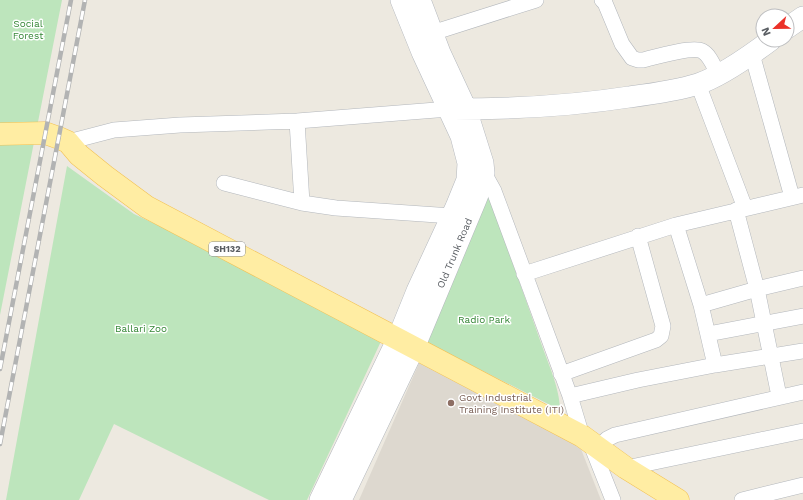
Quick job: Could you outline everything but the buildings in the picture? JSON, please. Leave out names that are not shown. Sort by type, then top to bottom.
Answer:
[{"type":"main road","name":"SH132","points":[[0,134],[45,133],[68,142],[80,155],[100,172],[147,207],[406,343],[590,442],[626,468],[678,500]]},
{"type":"street","points":[[401,0],[422,52],[457,109],[460,136],[468,163],[467,180],[420,285],[406,343]]},
{"type":"street","name":"Old Trunk Road","points":[[320,500],[406,343],[475,202],[481,187],[484,173],[483,163],[457,109],[440,53],[420,0]]},
{"type":"street","points":[[432,33],[536,0]]},
{"type":"street","points":[[602,0],[605,3],[622,44],[632,58],[643,60],[693,49],[702,50],[708,55],[718,74]]},
{"type":"street","points":[[68,142],[114,130],[180,125],[296,121],[457,109],[550,106],[656,94],[698,84],[718,74],[760,48]]},
{"type":"street","points":[[524,274],[676,225],[798,196],[752,54]]},
{"type":"street","points":[[698,84],[740,209],[772,356],[779,396]]},
{"type":"street","points":[[296,121],[302,203]]},
{"type":"street","points":[[484,173],[494,191],[561,374],[613,500]]},
{"type":"street","points":[[224,183],[302,203],[336,208],[452,216]]},
{"type":"street","points":[[676,225],[701,304],[715,365]]},
{"type":"street","points":[[561,374],[656,340],[661,336],[663,326],[638,236]]},
{"type":"street","points":[[701,304],[803,278]]},
{"type":"street","points":[[708,334],[803,316]]},
{"type":"street","name":"Old Trunk Road","points":[[341,500],[406,343]]},
{"type":"street","points":[[570,396],[638,380],[715,365],[803,351]]},
{"type":"street","points":[[590,442],[606,439],[615,434],[779,396],[803,392]]},
{"type":"street","points":[[626,468],[803,431]]},
{"type":"street","points":[[742,500],[803,485]]},
{"type":"shaded area","name":"Govt Industrial Training Institute (ITI)","points":[[420,361],[579,444],[601,500],[359,500]]},
{"type":"green space","name":"Social Forest","points":[[0,0],[62,0],[0,315]]},
{"type":"green space","name":"Ballari Zoo","points":[[67,166],[134,214],[255,271],[383,337],[307,500],[269,500],[114,424],[79,500],[6,500]]},
{"type":"green space","name":"Radio Park","points":[[486,190],[553,376],[558,393],[560,410],[424,341]]},
{"type":"railway","points":[[0,369],[71,0]]},
{"type":"railway","points":[[0,444],[85,0]]},
{"type":"place","name":"Govt Industrial Training Institute (ITI)","points":[[451,403]]}]
